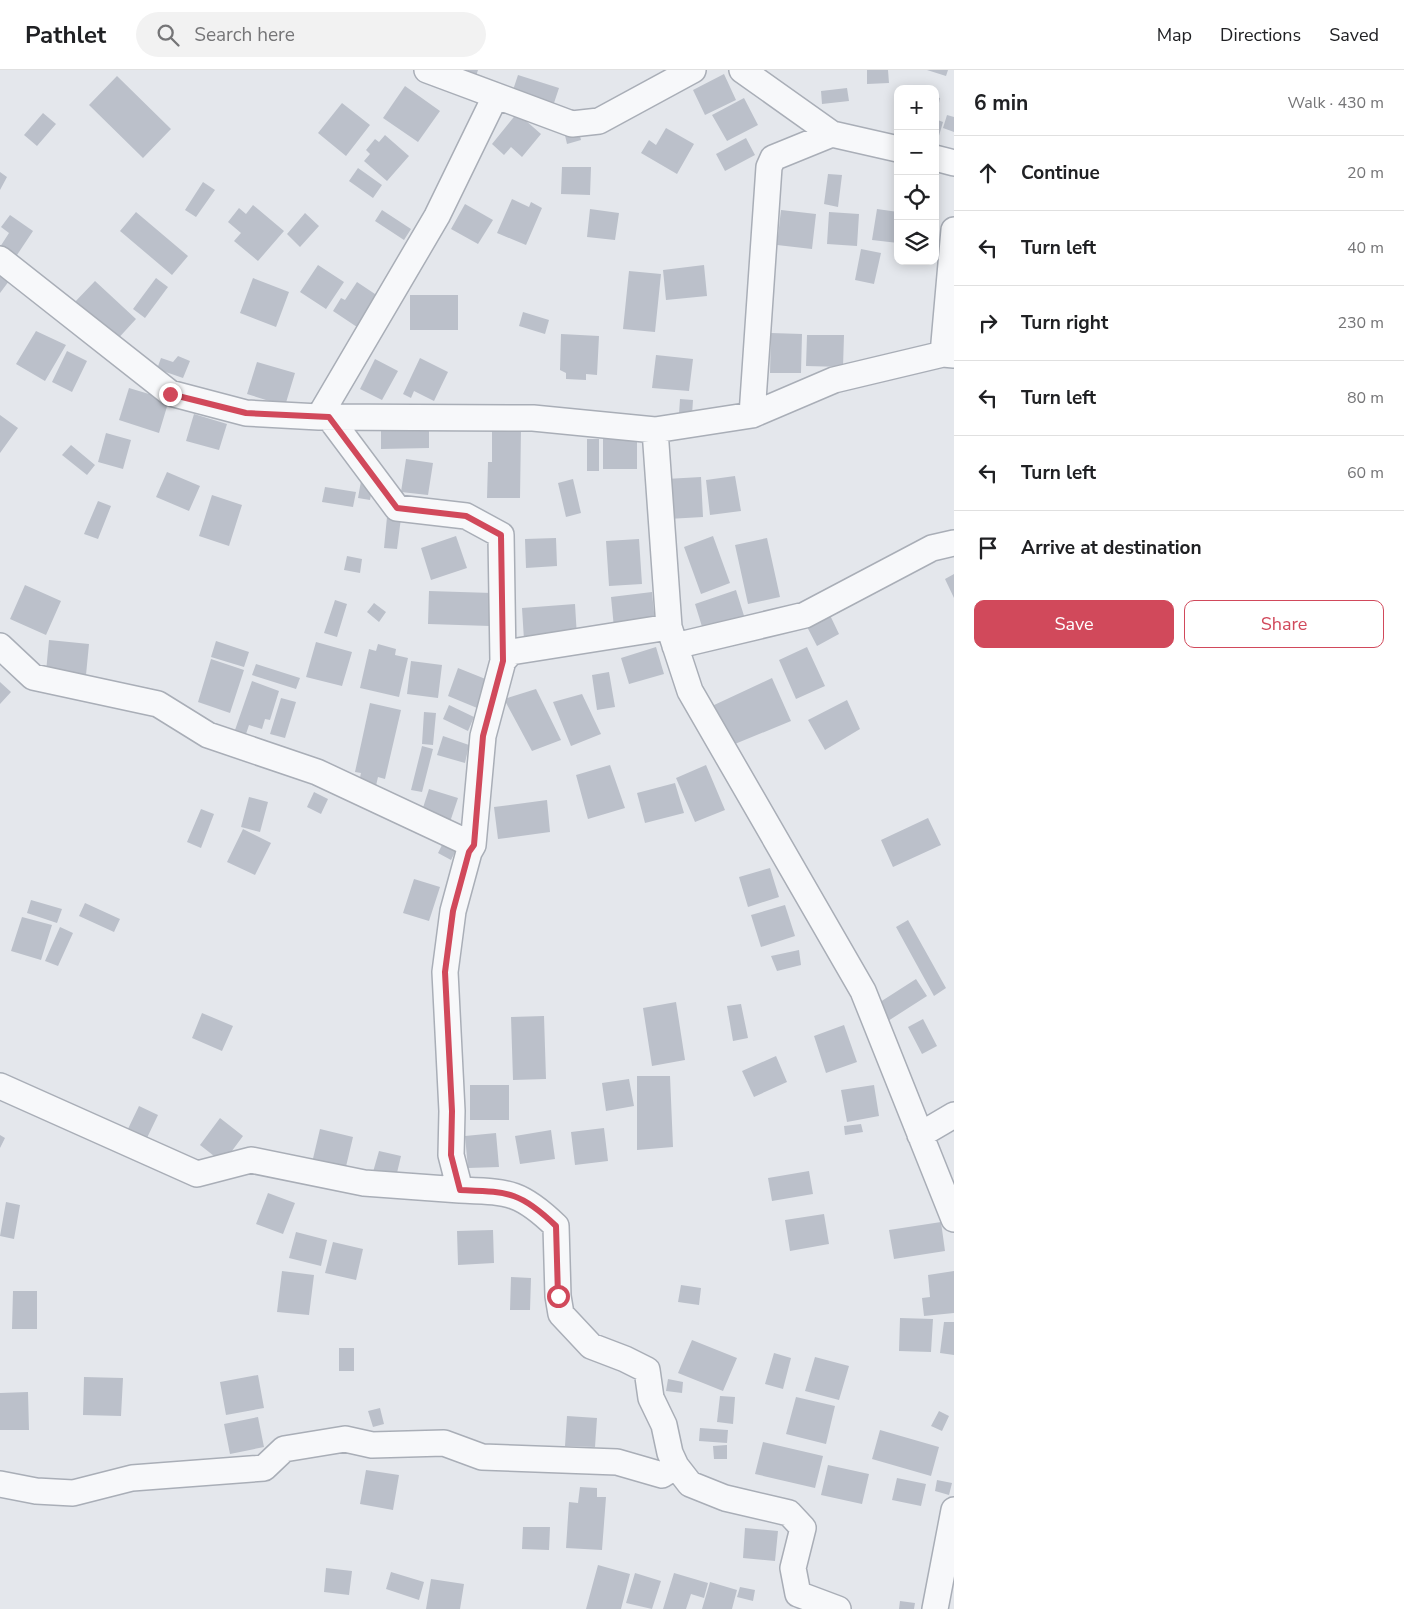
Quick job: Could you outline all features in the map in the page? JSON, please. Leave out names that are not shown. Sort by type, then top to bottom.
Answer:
[{"type":"street","points":[[427,70],[572,124],[600,121],[692,70]]},
{"type":"street","points":[[742,70],[832,134],[894,148]]},
{"type":"street","points":[[324,417],[437,216],[496,97]]},
{"type":"street","points":[[752,416],[769,167],[773,158],[832,134]]},
{"type":"street","points":[[939,159],[954,163]]},
{"type":"street","points":[[0,260],[170,394],[246,413],[324,417],[533,418],[655,430],[752,416],[834,380],[949,355],[954,230]]},
{"type":"street","points":[[324,417],[397,508],[466,516],[501,535],[503,661],[483,736],[474,845],[469,852],[453,911],[445,972],[452,1111],[451,1155],[460,1190]]},
{"type":"street","points":[[655,430],[672,637],[690,691],[863,991],[954,1219]]},
{"type":"street","points":[[503,661],[511,652],[672,637],[805,615],[932,548],[954,543]]},
{"type":"street","points":[[0,646],[33,677],[158,704],[208,735],[317,772],[474,845]]},
{"type":"street","points":[[0,1086],[196,1174],[251,1160],[364,1182],[506,1192],[535,1205],[556,1226],[558,1296],[561,1314],[591,1346],[625,1358],[646,1370],[651,1398],[664,1426],[670,1453],[676,1466],[690,1484],[717,1495],[789,1513],[803,1528],[792,1568],[798,1594],[838,1609]]},
{"type":"street","points":[[920,1135],[954,1115]]},
{"type":"street","points":[[0,1484],[36,1491],[73,1493],[132,1478],[212,1474],[264,1468],[284,1449],[345,1439],[372,1445],[444,1443],[482,1457],[617,1462],[662,1475],[676,1466]]},
{"type":"street","points":[[935,1609],[954,1510]]},
{"type":"building","points":[[468,70],[478,70],[476,76],[467,74]]},
{"type":"building","points":[[867,70],[888,70],[889,83],[867,84]]},
{"type":"building","points":[[927,70],[948,70],[946,76]]},
{"type":"building","points":[[724,74],[736,100],[705,115],[693,90]]},
{"type":"building","points":[[518,75],[559,88],[552,109],[511,96]]},
{"type":"building","points":[[117,76],[171,129],[143,158],[89,105]]},
{"type":"building","points":[[405,86],[440,111],[418,142],[383,118]]},
{"type":"building","points":[[847,88],[849,101],[822,104],[821,91]]},
{"type":"building","points":[[744,98],[758,125],[727,141],[712,115]]},
{"type":"building","points":[[342,103],[370,125],[346,156],[318,133]]},
{"type":"building","points":[[43,113],[56,124],[37,146],[24,135]]},
{"type":"building","points":[[517,113],[541,134],[522,157],[511,147],[504,155],[492,144]]},
{"type":"building","points":[[947,115],[954,117],[954,132],[943,128]]},
{"type":"building","points":[[939,120],[943,122],[939,136]]},
{"type":"building","points":[[578,128],[581,140],[567,144],[564,131]]},
{"type":"building","points":[[666,128],[694,144],[677,174],[641,153],[649,140],[656,145]]},
{"type":"building","points":[[385,135],[409,156],[387,181],[364,161],[370,154],[366,150],[375,139],[379,142]]},
{"type":"building","points":[[746,138],[755,155],[725,171],[716,154]]},
{"type":"building","points":[[562,167],[591,167],[590,195],[561,194]]},
{"type":"building","points":[[358,168],[382,185],[373,198],[349,181]]},
{"type":"building","points":[[0,172],[7,177],[0,190]]},
{"type":"building","points":[[828,174],[842,175],[838,207],[824,204]]},
{"type":"building","points":[[203,182],[215,190],[196,217],[185,210]]},
{"type":"building","points":[[512,199],[529,207],[531,202],[542,208],[526,245],[497,233]]},
{"type":"building","points":[[465,204],[493,220],[478,244],[451,229]]},
{"type":"building","points":[[253,205],[284,231],[258,261],[234,241],[241,233],[228,222],[239,208],[246,214]]},
{"type":"building","points":[[590,209],[619,213],[615,240],[587,237]]},
{"type":"building","points":[[877,209],[894,211],[894,243],[872,240]]},
{"type":"building","points":[[382,210],[411,229],[404,240],[375,221]]},
{"type":"building","points":[[781,210],[816,214],[812,249],[777,245]]},
{"type":"building","points":[[136,212],[188,256],[172,275],[120,231]]},
{"type":"building","points":[[829,212],[859,214],[857,246],[827,244]]},
{"type":"building","points":[[305,213],[319,226],[300,247],[287,234]]},
{"type":"building","points":[[10,215],[33,231],[15,258],[0,247],[9,233],[1,227]]},
{"type":"building","points":[[861,249],[881,253],[874,284],[855,280]]},
{"type":"building","points":[[318,265],[344,282],[326,309],[300,292]]},
{"type":"building","points":[[704,265],[707,296],[666,300],[663,270]]},
{"type":"building","points":[[629,271],[661,274],[655,332],[623,329]]},
{"type":"building","points":[[0,275],[9,281],[0,293]]},
{"type":"building","points":[[156,278],[168,287],[145,318],[133,309]]},
{"type":"building","points":[[253,278],[289,292],[276,327],[240,313]]},
{"type":"building","points":[[95,281],[136,319],[114,343],[73,304]]},
{"type":"building","points":[[357,282],[381,298],[360,329],[333,311],[341,298],[345,300]]},
{"type":"building","points":[[410,295],[458,295],[458,330],[410,330]]},
{"type":"building","points":[[523,312],[549,320],[545,334],[519,326]]},
{"type":"building","points":[[36,331],[66,345],[45,381],[16,364]]},
{"type":"building","points":[[771,333],[802,334],[801,373],[770,373]]},
{"type":"building","points":[[561,334],[599,336],[597,375],[586,374],[586,380],[566,379],[566,373],[560,370]]},
{"type":"building","points":[[807,335],[844,335],[843,367],[806,366]]},
{"type":"building","points":[[67,351],[87,361],[72,392],[52,382]]},
{"type":"building","points":[[656,355],[693,359],[689,391],[652,388]]},
{"type":"building","points":[[178,356],[190,361],[183,378],[157,369],[161,358],[173,362]]},
{"type":"building","points":[[420,358],[448,372],[434,401],[414,391],[411,398],[403,394]]},
{"type":"building","points":[[375,359],[398,371],[382,400],[360,389]]},
{"type":"building","points":[[257,362],[295,373],[285,406],[247,394]]},
{"type":"building","points":[[129,388],[169,400],[159,433],[119,420]]},
{"type":"building","points":[[680,399],[693,400],[692,415],[679,414]]},
{"type":"building","points":[[194,414],[227,424],[219,450],[186,441]]},
{"type":"building","points":[[0,415],[18,428],[0,453]]},
{"type":"building","points":[[429,420],[429,448],[381,449],[381,421]]},
{"type":"building","points":[[492,428],[521,428],[520,498],[487,498],[488,462],[492,462]]},
{"type":"building","points":[[106,433],[131,440],[123,469],[98,462]]},
{"type":"building","points":[[603,435],[637,435],[637,469],[603,469]]},
{"type":"building","points":[[587,439],[599,439],[599,471],[587,471]]},
{"type":"building","points":[[71,445],[95,465],[87,475],[62,455]]},
{"type":"building","points":[[406,459],[433,463],[428,495],[401,492]]},
{"type":"building","points":[[167,472],[200,486],[189,511],[156,497]]},
{"type":"building","points":[[735,476],[741,511],[710,515],[706,480]]},
{"type":"building","points":[[701,477],[703,517],[668,519],[666,479]]},
{"type":"building","points":[[573,479],[581,513],[566,517],[558,483]]},
{"type":"building","points":[[361,481],[373,483],[370,500],[358,498]]},
{"type":"building","points":[[325,487],[356,492],[353,507],[322,502]]},
{"type":"building","points":[[212,495],[242,505],[229,546],[199,536]]},
{"type":"building","points":[[98,501],[111,506],[98,539],[84,534]]},
{"type":"building","points":[[387,517],[401,518],[397,549],[384,548]]},
{"type":"building","points":[[456,536],[467,568],[431,580],[421,548]]},
{"type":"building","points":[[713,536],[730,583],[701,594],[684,547]]},
{"type":"building","points":[[556,538],[557,566],[526,568],[525,539]]},
{"type":"building","points":[[767,538],[780,597],[748,604],[735,545]]},
{"type":"building","points":[[639,539],[642,584],[609,586],[606,541]]},
{"type":"building","points":[[347,556],[362,559],[360,573],[344,570]]},
{"type":"building","points":[[954,574],[954,598],[945,579]]},
{"type":"building","points":[[25,585],[61,601],[46,635],[10,619]]},
{"type":"building","points":[[736,590],[745,619],[704,633],[695,604]]},
{"type":"building","points":[[429,591],[492,593],[490,626],[428,624]]},
{"type":"building","points":[[652,592],[655,623],[614,628],[611,597]]},
{"type":"building","points":[[335,600],[347,604],[337,637],[324,633]]},
{"type":"building","points":[[374,603],[386,612],[379,622],[367,612]]},
{"type":"building","points":[[575,604],[577,637],[524,640],[522,608]]},
{"type":"building","points":[[828,611],[839,634],[817,646],[805,623]]},
{"type":"building","points":[[49,640],[89,644],[86,675],[46,672]]},
{"type":"building","points":[[216,641],[249,652],[244,667],[211,657]]},
{"type":"building","points":[[316,642],[352,652],[342,686],[306,677]]},
{"type":"building","points":[[378,644],[396,649],[395,655],[408,658],[399,697],[360,688],[369,649],[376,651]]},
{"type":"building","points":[[656,647],[664,674],[629,684],[621,658]]},
{"type":"building","points":[[807,647],[825,686],[796,699],[779,660]]},
{"type":"building","points":[[211,659],[244,670],[230,713],[198,702]]},
{"type":"building","points":[[411,661],[442,665],[438,698],[407,694]]},
{"type":"building","points":[[256,664],[300,678],[296,689],[252,675]]},
{"type":"building","points":[[458,668],[493,682],[482,710],[448,696]]},
{"type":"building","points":[[609,672],[615,707],[597,710],[592,675]]},
{"type":"building","points":[[772,678],[791,721],[730,746],[712,706]]},
{"type":"building","points":[[252,681],[279,691],[270,720],[265,719],[262,729],[249,725],[246,734],[235,730]]},
{"type":"building","points":[[0,682],[11,692],[0,704]]},
{"type":"building","points":[[536,689],[561,740],[532,751],[504,699]]},
{"type":"building","points":[[582,694],[601,734],[571,746],[553,702]]},
{"type":"building","points":[[281,698],[296,702],[285,738],[270,734]]},
{"type":"building","points":[[847,700],[860,729],[825,750],[808,720]]},
{"type":"building","points":[[370,703],[401,710],[385,779],[378,777],[375,790],[358,786],[361,773],[355,772]]},
{"type":"building","points":[[449,705],[474,717],[468,731],[443,719]]},
{"type":"building","points":[[424,712],[436,713],[433,745],[422,744]]},
{"type":"building","points":[[443,736],[469,745],[465,763],[437,755]]},
{"type":"building","points":[[422,746],[433,749],[422,792],[411,790]]},
{"type":"building","points":[[610,765],[625,808],[588,819],[576,775]]},
{"type":"building","points":[[706,765],[725,810],[695,822],[676,778]]},
{"type":"building","points":[[675,783],[684,813],[645,823],[637,793]]},
{"type":"building","points":[[429,789],[458,798],[449,825],[420,817]]},
{"type":"building","points":[[314,792],[328,799],[321,814],[307,807]]},
{"type":"building","points":[[249,797],[268,802],[260,832],[241,827]]},
{"type":"building","points":[[547,800],[550,832],[498,839],[494,807]]},
{"type":"building","points":[[201,809],[214,814],[201,848],[187,842]]},
{"type":"building","points":[[928,818],[941,845],[893,867],[881,840]]},
{"type":"building","points":[[243,829],[271,843],[255,875],[227,862]]},
{"type":"building","points":[[445,839],[458,846],[451,860],[438,853]]},
{"type":"building","points":[[770,868],[779,897],[748,907],[739,877]]},
{"type":"building","points":[[414,879],[440,887],[429,921],[403,913]]},
{"type":"building","points":[[31,900],[62,909],[57,923],[27,913]]},
{"type":"building","points":[[85,903],[120,919],[114,932],[79,916]]},
{"type":"building","points":[[785,905],[795,936],[761,947],[751,915]]},
{"type":"building","points":[[22,917],[52,925],[41,960],[11,951]]},
{"type":"building","points":[[908,920],[946,988],[934,996],[896,927]]},
{"type":"building","points":[[60,927],[73,933],[58,966],[45,961]]},
{"type":"building","points":[[799,950],[801,965],[777,971],[771,956]]},
{"type":"building","points":[[916,979],[927,996],[888,1021],[877,1004]]},
{"type":"building","points":[[676,1002],[685,1060],[652,1066],[643,1008]]},
{"type":"building","points":[[741,1004],[748,1038],[733,1041],[727,1006]]},
{"type":"building","points":[[202,1013],[233,1026],[222,1051],[192,1038]]},
{"type":"building","points":[[544,1016],[546,1079],[513,1080],[511,1017]]},
{"type":"building","points":[[923,1019],[937,1046],[922,1054],[908,1027]]},
{"type":"building","points":[[844,1025],[857,1062],[826,1073],[814,1036]]},
{"type":"building","points":[[776,1056],[787,1082],[754,1097],[742,1071]]},
{"type":"building","points":[[637,1076],[670,1076],[673,1147],[637,1150]]},
{"type":"building","points":[[629,1079],[634,1106],[606,1111],[602,1083]]},
{"type":"building","points":[[470,1085],[509,1085],[509,1120],[470,1120]]},
{"type":"building","points":[[874,1085],[879,1116],[847,1122],[841,1090]]},
{"type":"building","points":[[139,1106],[158,1115],[145,1142],[126,1133]]},
{"type":"building","points":[[220,1118],[243,1136],[223,1163],[200,1145]]},
{"type":"building","points":[[861,1124],[863,1132],[845,1135],[844,1126]]},
{"type":"building","points":[[604,1128],[608,1161],[575,1165],[571,1132]]},
{"type":"building","points":[[320,1129],[353,1137],[344,1175],[311,1167]]},
{"type":"building","points":[[551,1130],[555,1159],[520,1164],[515,1136]]},
{"type":"building","points":[[496,1133],[499,1167],[468,1168],[465,1136]]},
{"type":"building","points":[[0,1135],[5,1138],[0,1148]]},
{"type":"building","points":[[379,1151],[401,1156],[396,1177],[373,1172]]},
{"type":"building","points":[[809,1171],[813,1194],[772,1201],[768,1178]]},
{"type":"building","points":[[268,1193],[295,1203],[283,1234],[256,1224]]},
{"type":"building","points":[[6,1202],[20,1205],[14,1239],[0,1236]]},
{"type":"building","points":[[824,1214],[829,1244],[790,1251],[785,1220]]},
{"type":"building","points":[[941,1222],[945,1251],[894,1259],[889,1230]]},
{"type":"building","points":[[493,1230],[494,1263],[458,1265],[457,1231]]},
{"type":"building","points":[[296,1232],[327,1240],[321,1266],[289,1258]]},
{"type":"building","points":[[333,1242],[363,1249],[356,1280],[325,1273]]},
{"type":"building","points":[[282,1271],[314,1275],[309,1315],[277,1312]]},
{"type":"building","points":[[954,1271],[954,1313],[924,1316],[922,1298],[930,1297],[928,1275]]},
{"type":"building","points":[[511,1277],[531,1278],[530,1310],[510,1310]]},
{"type":"building","points":[[681,1285],[701,1288],[699,1305],[678,1302]]},
{"type":"building","points":[[13,1291],[37,1291],[37,1329],[12,1329]]},
{"type":"building","points":[[900,1318],[933,1319],[931,1352],[899,1351]]},
{"type":"building","points":[[944,1322],[954,1322],[954,1355],[940,1353]]},
{"type":"building","points":[[692,1340],[737,1358],[723,1391],[678,1373]]},
{"type":"building","points":[[339,1348],[354,1348],[354,1371],[339,1371]]},
{"type":"building","points":[[774,1353],[791,1358],[783,1389],[765,1384]]},
{"type":"building","points":[[815,1357],[849,1366],[839,1400],[805,1391]]},
{"type":"building","points":[[258,1375],[264,1408],[226,1415],[220,1382]]},
{"type":"building","points":[[84,1377],[123,1378],[121,1416],[83,1415]]},
{"type":"building","points":[[668,1379],[683,1382],[682,1393],[666,1391]]},
{"type":"building","points":[[28,1392],[29,1430],[0,1430],[0,1393]]},
{"type":"building","points":[[720,1396],[735,1397],[733,1424],[717,1422]]},
{"type":"building","points":[[796,1397],[835,1406],[826,1444],[786,1434]]},
{"type":"building","points":[[380,1408],[384,1424],[373,1427],[368,1411]]},
{"type":"building","points":[[939,1411],[949,1416],[942,1431],[931,1426]]},
{"type":"building","points":[[567,1416],[597,1418],[595,1447],[565,1446]]},
{"type":"building","points":[[258,1417],[264,1447],[230,1454],[224,1424]]},
{"type":"building","points":[[700,1428],[728,1430],[727,1443],[699,1441]]},
{"type":"building","points":[[880,1430],[939,1447],[931,1476],[872,1459]]},
{"type":"building","points":[[763,1442],[823,1456],[815,1488],[755,1474]]},
{"type":"building","points":[[727,1445],[727,1459],[714,1459],[713,1446]]},
{"type":"building","points":[[828,1465],[869,1474],[862,1504],[821,1495]]},
{"type":"building","points":[[366,1470],[399,1475],[393,1510],[360,1504]]},
{"type":"building","points":[[897,1478],[926,1484],[921,1506],[892,1500]]},
{"type":"building","points":[[937,1480],[952,1483],[949,1495],[935,1491]]},
{"type":"building","points":[[580,1487],[597,1488],[597,1497],[606,1497],[602,1550],[566,1548],[569,1502],[578,1503]]},
{"type":"building","points":[[523,1527],[550,1527],[549,1550],[522,1549]]},
{"type":"building","points":[[745,1528],[778,1531],[775,1561],[743,1558]]},
{"type":"building","points":[[598,1565],[630,1574],[621,1609],[586,1609]]},
{"type":"building","points":[[326,1568],[352,1571],[349,1595],[324,1592]]},
{"type":"building","points":[[391,1572],[424,1582],[419,1600],[386,1589]]},
{"type":"building","points":[[635,1573],[661,1581],[652,1609],[626,1603]]},
{"type":"building","points":[[674,1573],[708,1583],[704,1598],[691,1594],[686,1609],[663,1609]]},
{"type":"building","points":[[431,1579],[464,1584],[460,1609],[426,1609]]},
{"type":"building","points":[[710,1582],[737,1590],[732,1609],[702,1609]]},
{"type":"building","points":[[740,1587],[755,1590],[753,1601],[737,1597]]},
{"type":"building","points":[[900,1601],[915,1603],[914,1609],[899,1609]]},
{"type":"route","points":[[170,394],[246,413],[329,417],[397,508],[466,516],[501,535],[503,661],[483,736],[474,845],[469,852],[453,911],[445,972],[452,1111],[451,1155],[460,1190],[506,1192],[535,1205],[556,1226],[558,1296]]}]
